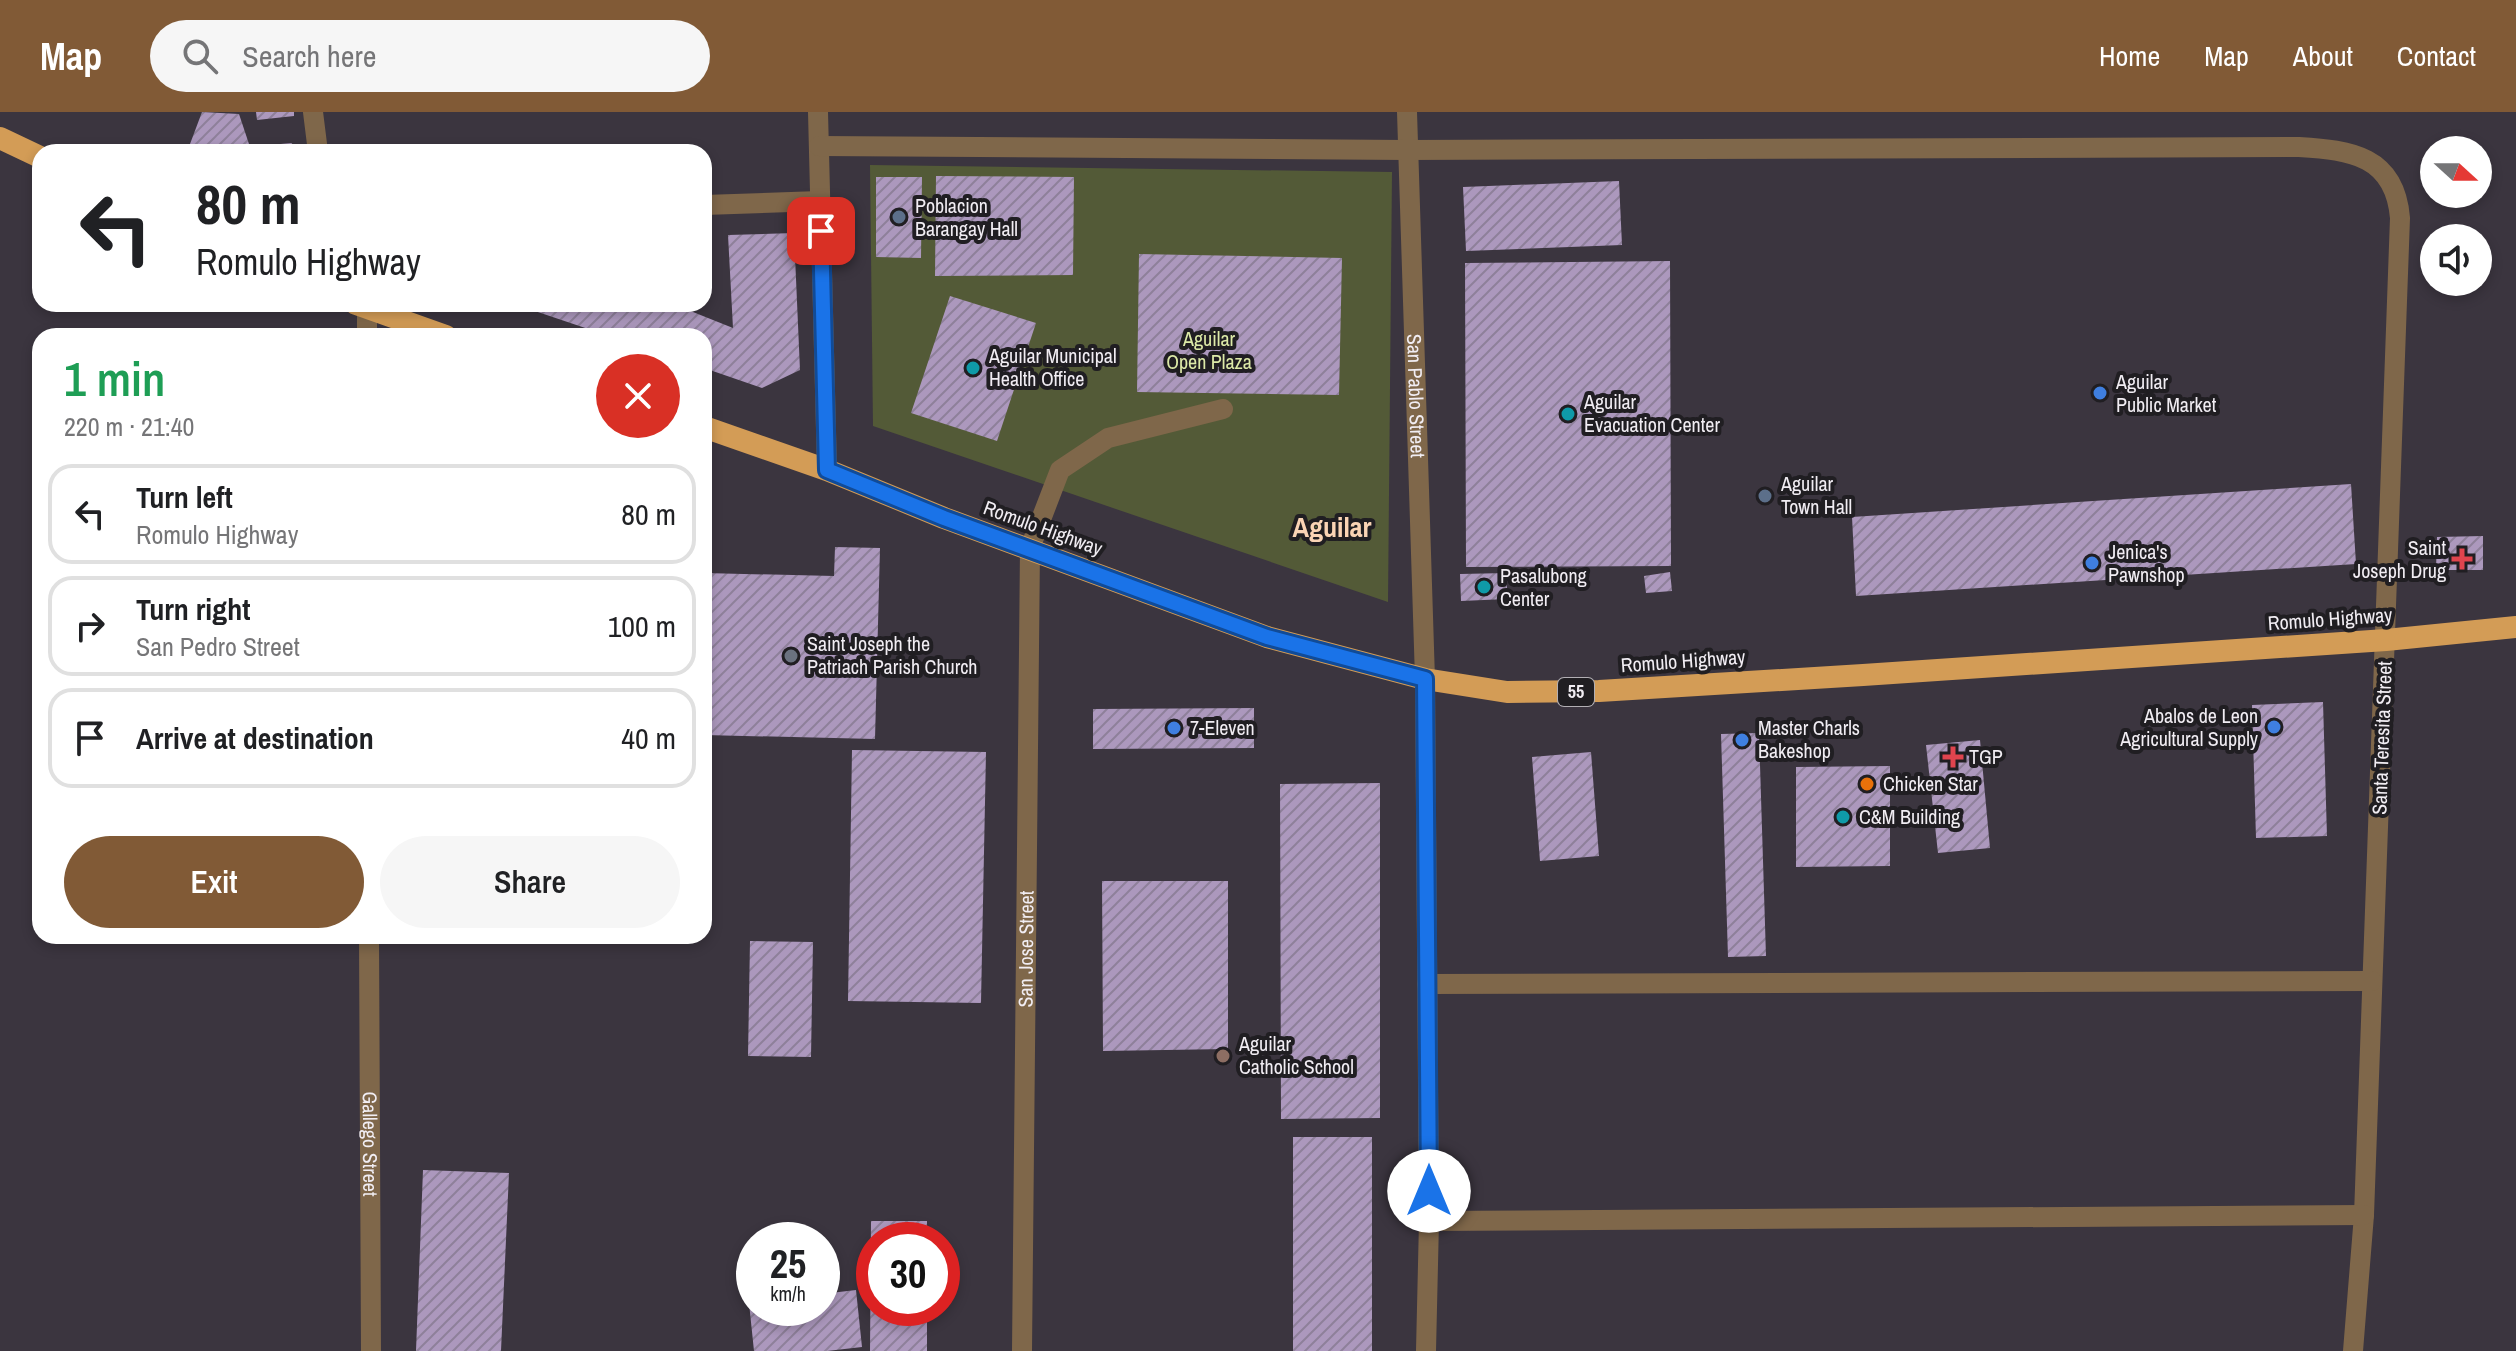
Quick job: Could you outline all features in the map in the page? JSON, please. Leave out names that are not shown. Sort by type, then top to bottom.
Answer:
[{"type":"highway","points":[[0,138],[32,153]]},
{"type":"highway","points":[[378,312],[423,328]]},
{"type":"highway","name":"Romulo Highway","points":[[712,430],[827,470],[944,518],[1267,637],[1425,679],[1507,692],[1599,691],[2386,640],[2516,627]]},
{"type":"street","points":[[313,112],[317,144]]},
{"type":"street","points":[[818,112],[827,470]]},
{"type":"street","name":"San Pablo Street","points":[[1407,112],[1425,679],[1429,1221],[1426,1351]]},
{"type":"street","name":"Santa Teresita Street","points":[[819,146],[1407,150],[2299,147],[2336,149],[2359,155],[2377,166],[2398,196],[2400,218],[2364,1215],[2353,1351]]},
{"type":"street","points":[[712,205],[820,201]]},
{"type":"street","points":[[1030,548],[1060,470],[1108,438],[1223,409]]},
{"type":"street","name":"San Jose Street","points":[[1022,1351],[1030,548]]},
{"type":"street","name":"Gallego Street","points":[[369,944],[371,1351]]},
{"type":"street","points":[[1427,984],[2372,981]]},
{"type":"street","points":[[1429,1221],[2364,1215]]},
{"type":"green space","name":"Aguilar Open Plaza","points":[[870,165],[1392,172],[1388,602],[873,426]]},
{"type":"building","points":[[202,112],[239,114],[249,144],[190,144]]},
{"type":"building","points":[[256,112],[294,112],[294,116],[257,120]]},
{"type":"building","points":[[936,176],[1074,177],[1073,275],[935,276]]},
{"type":"building","name":"Poblacion Barangay Hall","points":[[876,177],[922,177],[921,258],[876,257]]},
{"type":"building","points":[[1619,181],[1622,245],[1466,251],[1463,187]]},
{"type":"building","points":[[794,233],[800,370],[762,388],[712,371],[712,328],[585,328],[538,312],[693,312],[733,328],[728,235]]},
{"type":"building","points":[[1139,254],[1342,258],[1339,395],[1137,392]]},
{"type":"building","name":"Aguilar Evacuation Center","points":[[1670,261],[1671,566],[1466,567],[1465,263]]},
{"type":"building","name":"Aguilar Municipal Health Office","points":[[950,296],[1036,323],[997,441],[911,413]]},
{"type":"building","points":[[2351,484],[2356,564],[1856,596],[1852,517]]},
{"type":"building","points":[[2483,536],[2483,570],[2436,570],[2437,537]]},
{"type":"building","name":"Saint Joseph the Patriach Parish Church","points":[[835,547],[880,548],[875,739],[712,735],[712,573],[834,576]]},
{"type":"building","points":[[1670,572],[1672,591],[1646,593],[1644,576]]},
{"type":"building","name":"Pasalubong Center","points":[[1507,573],[1507,599],[1461,601],[1460,574]]},
{"type":"building","points":[[2323,702],[2327,836],[2256,838],[2252,705]]},
{"type":"building","name":"7-Eleven","points":[[1254,708],[1254,748],[1093,749],[1093,709]]},
{"type":"building","points":[[1759,733],[1766,956],[1728,957],[1721,734]]},
{"type":"building","points":[[1980,740],[1990,848],[1938,853],[1926,745]]},
{"type":"building","points":[[852,750],[986,752],[981,1003],[848,1001]]},
{"type":"building","points":[[1591,752],[1599,856],[1540,861],[1532,757]]},
{"type":"building","name":"C&M Building","points":[[1890,766],[1890,866],[1796,867],[1796,767]]},
{"type":"building","points":[[1380,783],[1380,1118],[1281,1119],[1280,784]]},
{"type":"building","points":[[1102,881],[1228,881],[1228,1049],[1103,1051]]},
{"type":"building","points":[[750,941],[813,942],[811,1057],[748,1056]]},
{"type":"building","points":[[1293,1137],[1372,1137],[1372,1351],[1293,1351]]},
{"type":"building","points":[[423,1170],[509,1173],[501,1351],[416,1351]]},
{"type":"building","points":[[871,1221],[927,1221],[927,1222]]},
{"type":"building","points":[[856,1290],[856,1326],[860,1326],[862,1347],[827,1351],[754,1351],[751,1326],[840,1326],[840,1292]]},
{"type":"building","points":[[870,1326],[927,1326],[927,1351],[870,1351]]},
{"type":"place","name":"Poblacion Barangay Hall","points":[[899,217]]},
{"type":"place","name":"Aguilar Municipal Health Office","points":[[973,368]]},
{"type":"place","name":"Aguilar Public Market","points":[[2100,393]]},
{"type":"place","name":"Aguilar Evacuation Center","points":[[1568,414]]},
{"type":"place","name":"Aguilar Town Hall","points":[[1765,496]]},
{"type":"place","name":"Saint Joseph Drug","points":[[2462,559]]},
{"type":"place","name":"Jenica's Pawnshop","points":[[2092,563]]},
{"type":"place","name":"Pasalubong Center","points":[[1484,587]]},
{"type":"place","name":"Saint Joseph the Patriach Parish Church","points":[[791,656]]},
{"type":"place","name":"Abalos de Leon Agricultural Supply","points":[[2274,727]]},
{"type":"place","name":"7-Eleven","points":[[1174,728]]},
{"type":"place","name":"Master Charls Bakeshop","points":[[1742,740]]},
{"type":"place","name":"TGP","points":[[1953,757]]},
{"type":"place","name":"Chicken Star","points":[[1867,784]]},
{"type":"place","name":"C&M Building","points":[[1843,817]]},
{"type":"place","name":"Aguilar Catholic School","points":[[1223,1056]]},
{"type":"district","name":"Aguilar","points":[[1332,527]]},
{"type":"route","points":[[821,231],[827,470],[944,518],[1267,637],[1425,679],[1429,1191]]}]
